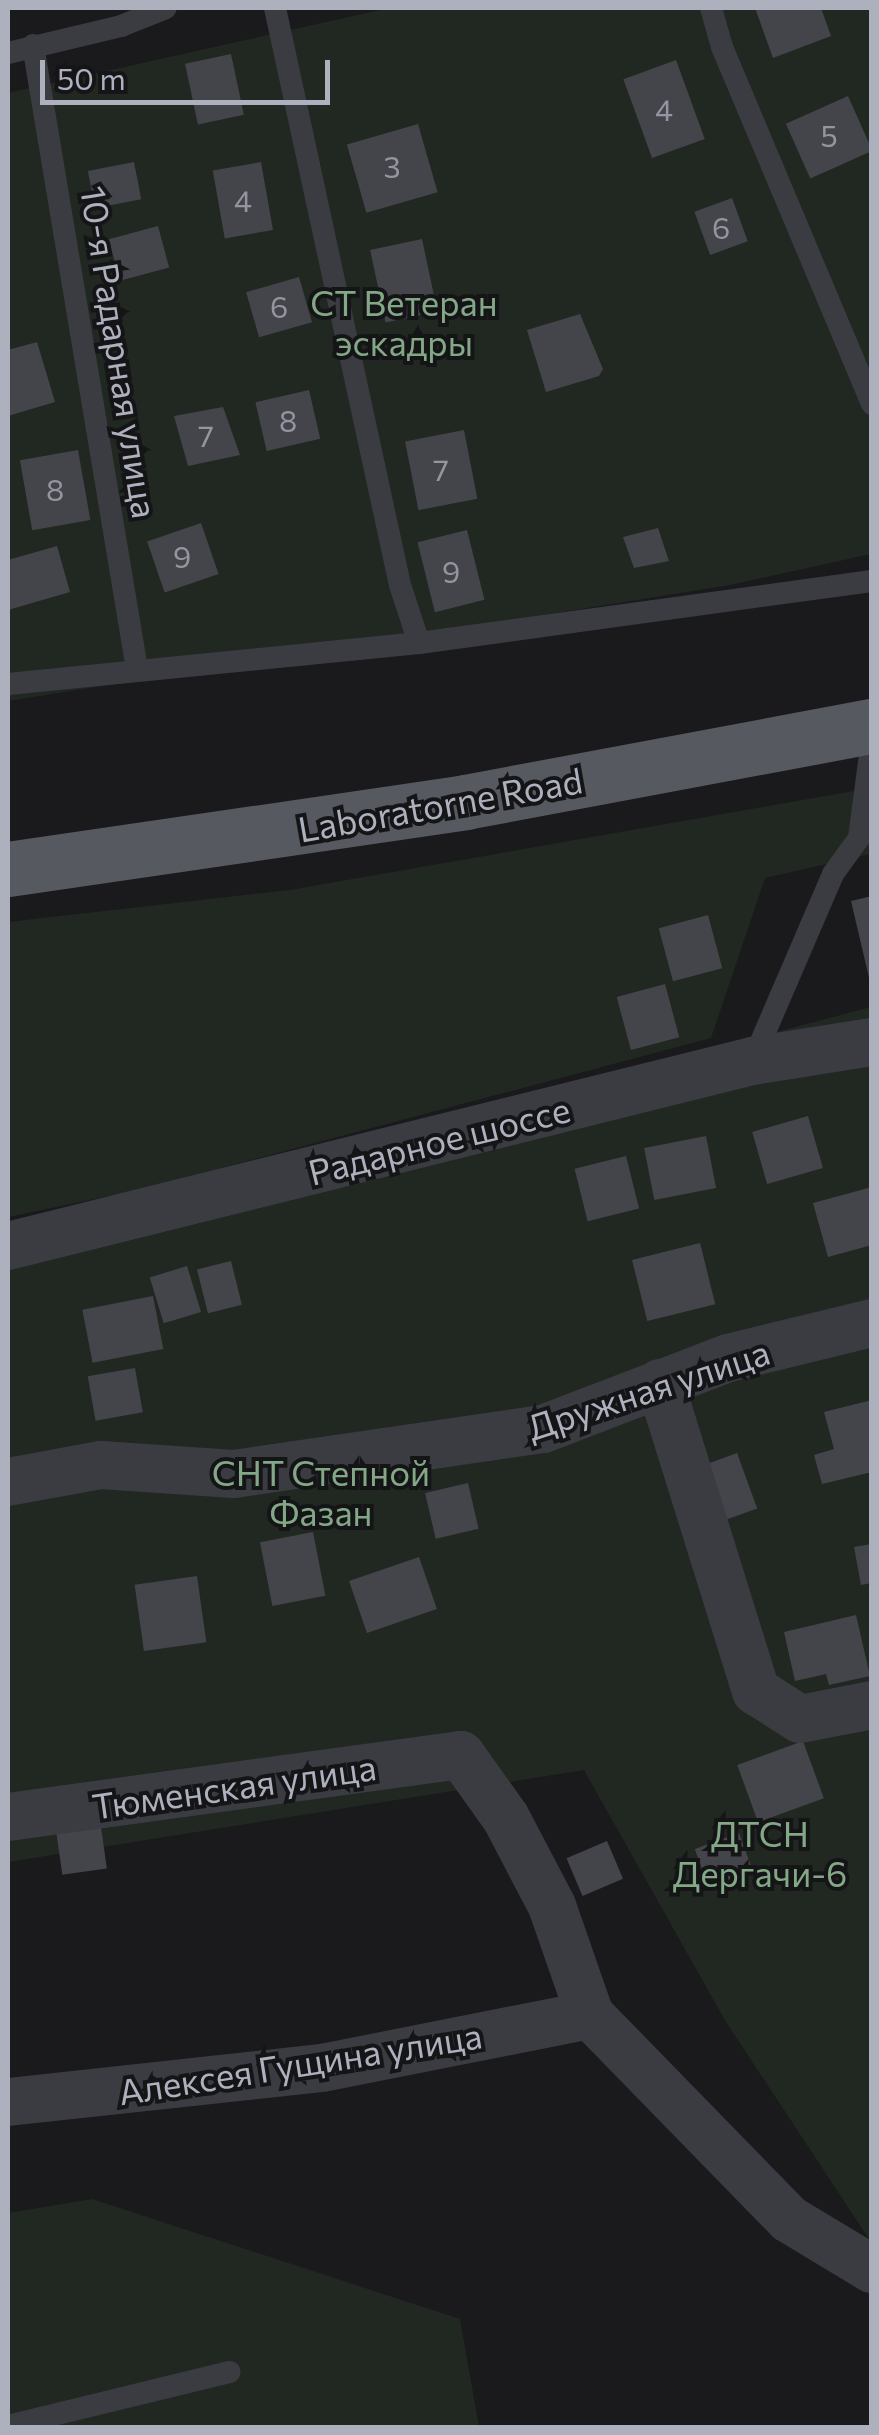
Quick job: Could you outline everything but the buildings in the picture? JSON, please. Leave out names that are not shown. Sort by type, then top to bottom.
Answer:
[{"type":"main road","name":"Laboratorne Road","points":[[8,869],[465,802],[872,726]]},
{"type":"street","name":"Радарное шоссе","points":[[8,1246],[752,1061],[872,1042]]},
{"type":"street","name":"Дружная улица","points":[[8,1482],[102,1466],[234,1474],[524,1432],[728,1358],[872,1324]]},
{"type":"street","points":[[660,1382],[756,1691],[800,1719],[872,1706]]},
{"type":"street","name":"Тюменская улица","points":[[8,1817],[461,1755],[506,1818],[552,1906],[590,2015]]},
{"type":"street","points":[[590,2015],[789,2219],[872,2269]]},
{"type":"street","name":"Алексея Гущина улица","points":[[8,2102],[322,2068],[590,2015]]},
{"type":"lane","points":[[8,53],[120,17],[166,8]]},
{"type":"lane","points":[[276,8],[400,585],[419,643]]},
{"type":"lane","points":[[711,8],[722,47],[872,404]]},
{"type":"lane","name":"10-я Радарная улица","points":[[33,46],[137,669]]},
{"type":"lane","points":[[8,684],[419,643],[872,581]]},
{"type":"lane","points":[[752,1061],[833,874],[859,838],[872,739]]},
{"type":"lane","points":[[8,2426],[229,2372]]},
{"type":"green space","name":"СТ Ветеран эскадры","points":[[389,8],[871,8],[871,554],[730,585],[8,701],[8,93]]},
{"type":"green space","points":[[871,788],[871,854],[765,878],[711,1038],[180,1179],[511,1102],[871,1007],[871,2242],[726,2022],[584,1770],[8,1862],[8,1222],[138,1190],[8,1217],[8,922],[290,890]]},
{"type":"green space","points":[[92,2199],[460,2319],[479,2427],[8,2428],[8,2213]]},
{"type":"park label","name":"СНТ Степной Фазан","points":[[321,1492]]},
{"type":"park label","name":"ДТСН Дергачи-6","points":[[760,1853]]}]
